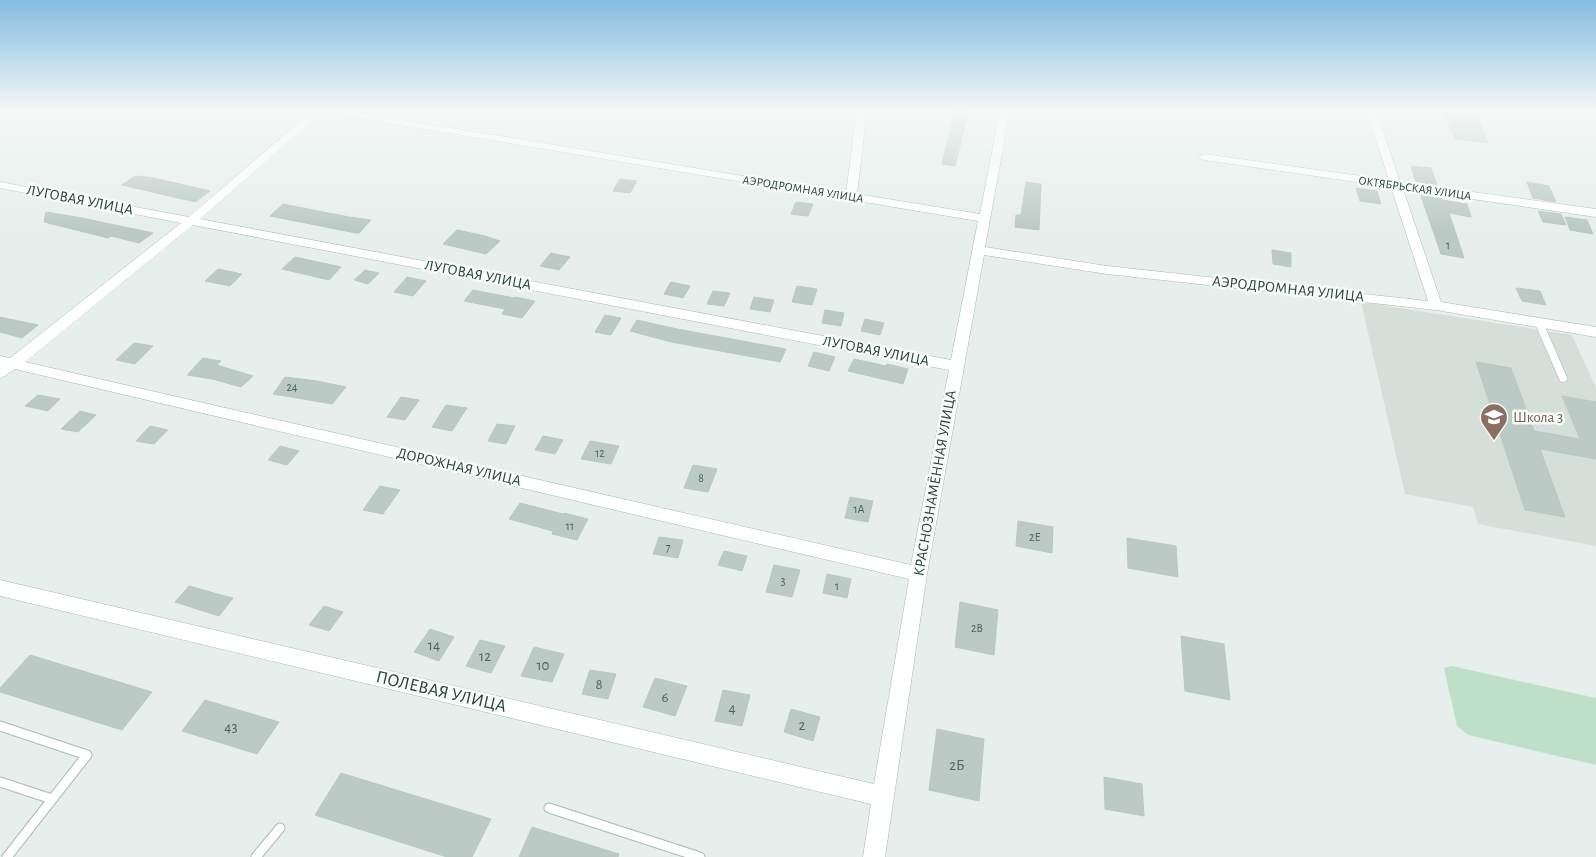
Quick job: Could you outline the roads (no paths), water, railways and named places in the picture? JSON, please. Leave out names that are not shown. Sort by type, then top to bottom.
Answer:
[{"type":"street","points":[[0,374],[6,362],[191,221],[273,150]]},
{"type":"street","name":"АЭРОДРОМНАЯ УЛИЦА","points":[[567,150],[985,218]]},
{"type":"street","points":[[852,197],[857,150]]},
{"type":"street","name":"КРАСНОЗНАМЁННАЯ УЛИЦА","points":[[874,857],[918,574],[998,150]]},
{"type":"street","points":[[1385,150],[1436,306]]},
{"type":"street","name":"ОКТЯБРЬСКАЯ УЛИЦА","points":[[1204,157],[1396,186],[1596,213]]},
{"type":"street","name":"ЛУГОВАЯ УЛИЦА","points":[[0,185],[956,366]]},
{"type":"street","name":"АЭРОДРОМНАЯ УЛИЦА","points":[[980,250],[1107,270],[1436,306],[1596,332]]},
{"type":"street","name":"ДОРОЖНАЯ УЛИЦА","points":[[6,362],[918,574]]},
{"type":"street","name":"ПОЛЕВАЯ УЛИЦА","points":[[0,588],[882,796]]},
{"type":"lane","points":[[1539,323],[1563,378]]},
{"type":"lane","points":[[0,726],[87,755],[7,857]]},
{"type":"lane","points":[[0,782],[52,799]]},
{"type":"lane","points":[[549,808],[700,857]]},
{"type":"lane","points":[[256,857],[280,828]]},
{"type":"place","name":"Школа 3","points":[[1494,441]]}]
